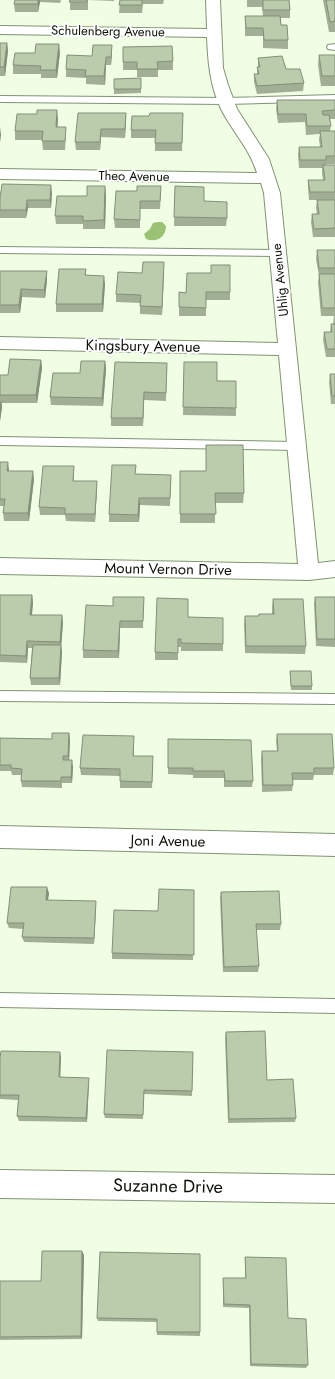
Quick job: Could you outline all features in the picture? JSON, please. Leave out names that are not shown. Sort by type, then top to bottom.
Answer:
[{"type":"street","name":"Uhlig Avenue","points":[[213,0],[216,68],[220,85],[229,109],[261,159],[272,193],[309,572]]},
{"type":"street","name":"Schulenberg Avenue","points":[[0,30],[215,33]]},
{"type":"street","name":"Theo Avenue","points":[[0,174],[268,178]]},
{"type":"street","name":"Kingsbury Avenue","points":[[0,344],[287,349]]},
{"type":"street","name":"Mount Vernon Drive","points":[[0,566],[309,572],[335,570]]},
{"type":"street","name":"Joni Avenue","points":[[0,837],[335,845]]},
{"type":"street","name":"Suzanne Drive","points":[[0,1184],[335,1189]]},
{"type":"lane","points":[[0,98],[226,101],[335,98]]},
{"type":"lane","points":[[0,250],[277,253]]},
{"type":"lane","points":[[0,441],[296,446]]},
{"type":"lane","points":[[0,696],[335,699]]},
{"type":"lane","points":[[0,1000],[335,1006]]},
{"type":"shaded area","points":[[162,222],[166,226],[163,236],[157,240],[146,239],[144,234],[150,229],[153,223]]},
{"type":"building","points":[[15,0],[38,0],[38,4],[14,4]]},
{"type":"building","points":[[70,0],[87,0],[87,2],[69,2]]},
{"type":"building","points":[[120,0],[142,0],[142,5],[119,5]]},
{"type":"building","points":[[263,0],[289,0],[290,10],[263,10]]},
{"type":"building","points":[[326,0],[335,0],[335,21],[330,22]]},
{"type":"building","points":[[245,16],[280,16],[281,25],[287,25],[288,40],[264,40],[263,28],[246,28]]},
{"type":"building","points":[[0,43],[7,43],[4,67],[0,67]]},
{"type":"building","points":[[36,44],[59,44],[56,70],[40,70],[41,66],[13,65],[15,53],[35,53]]},
{"type":"building","points":[[93,45],[112,45],[111,57],[106,57],[104,76],[85,76],[86,70],[66,69],[67,55],[92,56]]},
{"type":"building","points":[[172,46],[173,61],[157,62],[158,69],[137,69],[137,62],[123,62],[123,47]]},
{"type":"building","points":[[319,55],[335,55],[335,76],[322,76]]},
{"type":"building","points":[[282,56],[286,69],[300,69],[304,83],[257,86],[254,74],[259,74],[257,67],[260,67],[258,58]]},
{"type":"building","points":[[141,78],[141,89],[114,89],[114,79]]},
{"type":"building","points":[[277,100],[335,100],[335,110],[322,111],[323,115],[329,115],[331,126],[307,126],[306,114],[278,114]]},
{"type":"building","points":[[37,110],[57,110],[56,127],[66,127],[65,141],[42,141],[43,131],[15,131],[17,114],[37,114]]},
{"type":"building","points":[[78,113],[126,113],[125,129],[101,129],[100,142],[75,142]]},
{"type":"building","points":[[150,113],[183,113],[182,143],[155,143],[156,130],[131,130],[132,116],[149,116]]},
{"type":"building","points":[[320,131],[335,131],[335,156],[326,156],[326,160],[300,160],[299,147],[322,147]]},
{"type":"building","points":[[323,165],[335,165],[335,192],[310,192],[308,180],[325,180]]},
{"type":"building","points":[[2,184],[51,185],[50,200],[27,200],[26,210],[0,210]]},
{"type":"building","points":[[87,186],[105,186],[104,220],[83,221],[83,216],[55,216],[57,196],[87,196]]},
{"type":"building","points":[[137,186],[161,186],[160,201],[140,201],[140,220],[114,219],[116,191],[137,191]]},
{"type":"building","points":[[175,186],[204,187],[204,201],[227,202],[227,218],[174,217]]},
{"type":"building","points":[[317,200],[335,200],[335,228],[314,229],[312,214],[319,214]]},
{"type":"building","points":[[317,250],[335,250],[335,268],[319,268]]},
{"type":"building","points":[[143,262],[164,262],[162,307],[140,306],[141,295],[116,294],[118,272],[142,273]]},
{"type":"building","points":[[211,265],[230,265],[230,292],[206,292],[206,308],[179,307],[179,292],[186,293],[187,273],[211,273]]},
{"type":"building","points":[[59,269],[86,269],[85,275],[104,276],[102,304],[56,304]]},
{"type":"building","points":[[0,271],[47,271],[44,290],[21,289],[19,305],[0,305]]},
{"type":"building","points":[[319,274],[335,274],[335,308],[322,308]]},
{"type":"building","points":[[331,324],[335,324],[335,349],[327,349],[324,332],[332,332]]},
{"type":"building","points":[[10,359],[41,360],[36,395],[0,395],[0,375],[8,375]]},
{"type":"building","points":[[81,361],[105,361],[102,398],[50,397],[53,373],[80,373]]},
{"type":"building","points":[[115,362],[167,363],[166,393],[144,392],[143,418],[111,418]]},
{"type":"building","points":[[184,362],[217,362],[217,381],[236,381],[236,408],[183,407]]},
{"type":"building","points":[[330,374],[335,374],[335,396],[332,396]]},
{"type":"building","points":[[206,445],[243,445],[244,493],[215,493],[216,514],[180,514],[180,471],[206,471]]},
{"type":"building","points":[[0,462],[8,462],[7,471],[33,471],[28,513],[3,513],[5,499],[0,499]]},
{"type":"building","points":[[112,465],[136,465],[135,474],[171,475],[170,498],[139,498],[138,515],[109,514]]},
{"type":"building","points":[[43,466],[74,466],[73,481],[97,481],[95,514],[65,514],[65,508],[39,507]]},
{"type":"building","points":[[0,595],[32,595],[30,615],[62,615],[60,642],[27,641],[26,656],[0,655]]},
{"type":"building","points":[[113,597],[144,597],[143,621],[120,621],[118,651],[83,650],[86,605],[113,606]]},
{"type":"building","points":[[315,597],[335,597],[335,639],[317,639]]},
{"type":"building","points":[[157,598],[188,599],[188,617],[223,618],[223,644],[181,643],[181,639],[178,639],[178,653],[155,652]]},
{"type":"building","points":[[273,599],[303,599],[306,646],[246,646],[245,616],[274,614]]},
{"type":"building","points":[[33,645],[61,645],[59,678],[30,678]]},
{"type":"building","points":[[290,671],[311,671],[312,686],[291,686]]},
{"type":"building","points":[[52,733],[69,733],[68,756],[63,756],[63,760],[72,760],[71,777],[61,777],[61,781],[21,781],[22,769],[11,768],[11,765],[0,765],[0,738],[52,739]]},
{"type":"building","points":[[277,734],[332,734],[334,768],[314,768],[314,773],[292,773],[293,785],[263,785],[262,751],[278,751]]},
{"type":"building","points":[[83,735],[134,736],[133,756],[153,756],[152,782],[120,781],[120,769],[80,768]]},
{"type":"building","points":[[168,739],[251,740],[253,781],[225,781],[224,771],[193,771],[193,768],[168,768]]},
{"type":"building","points":[[11,887],[47,887],[46,900],[96,901],[94,938],[22,937],[24,923],[7,923]]},
{"type":"building","points":[[159,889],[194,890],[194,955],[112,953],[114,910],[158,911]]},
{"type":"building","points":[[279,891],[281,924],[256,924],[259,966],[224,967],[221,892]]},
{"type":"building","points":[[265,1031],[267,1080],[293,1079],[296,1118],[229,1119],[226,1032]]},
{"type":"building","points":[[107,1050],[193,1052],[192,1091],[144,1090],[143,1115],[104,1114]]},
{"type":"building","points":[[1,1051],[60,1052],[59,1077],[89,1078],[86,1118],[17,1116],[19,1095],[0,1095]]},
{"type":"building","points":[[42,1251],[82,1251],[81,1336],[0,1337],[0,1281],[41,1281]]},
{"type":"building","points":[[100,1252],[200,1254],[200,1332],[157,1332],[157,1319],[97,1318]]},
{"type":"building","points":[[245,1257],[286,1258],[288,1318],[306,1319],[308,1365],[251,1364],[250,1305],[224,1304],[223,1278],[246,1278]]}]
